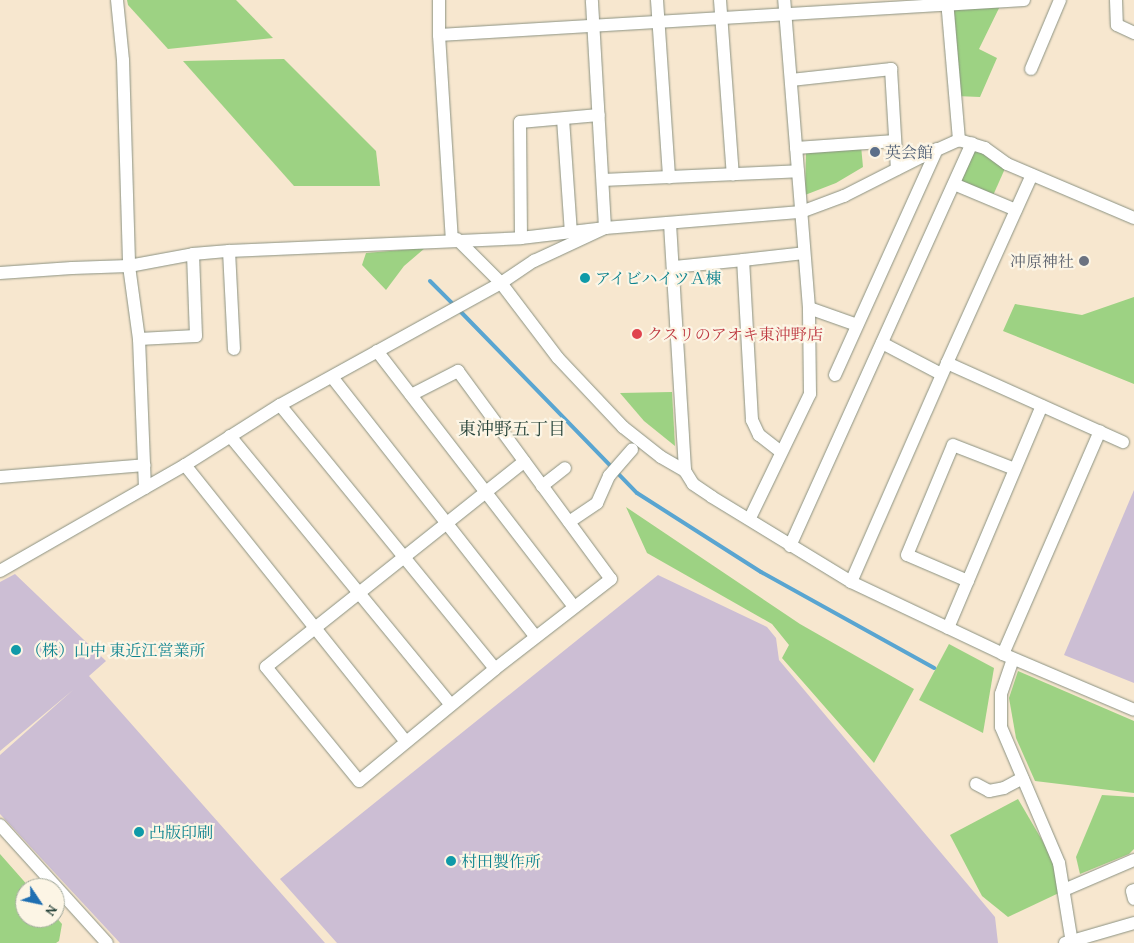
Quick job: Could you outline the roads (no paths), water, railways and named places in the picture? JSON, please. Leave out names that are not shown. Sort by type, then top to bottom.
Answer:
[{"type":"street","points":[[118,0],[123,60],[129,266],[139,339],[145,488]]},
{"type":"street","points":[[440,0],[440,35],[454,239],[501,283],[558,358],[623,427],[661,457],[685,470]]},
{"type":"street","points":[[592,0],[605,228]]},
{"type":"street","points":[[657,0],[669,178]]},
{"type":"street","points":[[720,0],[733,175]]},
{"type":"street","points":[[750,518],[810,394],[809,308],[784,0]]},
{"type":"street","points":[[440,35],[595,27],[948,2],[1024,0]]},
{"type":"street","points":[[1031,69],[1060,0]]},
{"type":"street","points":[[1116,0],[1117,25],[1134,32]]},
{"type":"street","points":[[948,2],[959,140]]},
{"type":"street","points":[[791,80],[891,69],[897,169]]},
{"type":"street","points":[[521,238],[520,122],[599,115]]},
{"type":"street","points":[[563,118],[571,232]]},
{"type":"street","points":[[0,273],[129,266],[193,254],[229,251],[454,239],[521,238],[605,228],[801,212],[844,196],[959,140],[985,148],[1007,164],[1134,218]]},
{"type":"street","points":[[796,148],[895,141]]},
{"type":"street","points":[[790,546],[972,143]]},
{"type":"street","points":[[835,375],[938,149]]},
{"type":"street","points":[[602,180],[798,171]]},
{"type":"street","points":[[851,582],[944,368],[1032,175]]},
{"type":"street","points":[[954,184],[1016,210]]},
{"type":"street","points":[[670,224],[685,470],[693,484],[750,518],[790,546],[851,582],[1008,656],[1134,710]]},
{"type":"street","points":[[0,571],[184,465],[280,405],[501,283],[534,261],[605,228]]},
{"type":"street","points":[[229,251],[234,349]]},
{"type":"street","points":[[673,267],[804,253]]},
{"type":"street","points":[[139,339],[196,336],[193,254]]},
{"type":"street","points":[[743,260],[752,420],[759,435],[781,452]]},
{"type":"street","points":[[809,308],[857,326]]},
{"type":"street","points":[[882,343],[1042,406],[1124,442]]},
{"type":"street","points":[[377,351],[574,608]]},
{"type":"street","points":[[412,395],[458,371],[611,579],[495,669],[359,781],[266,667],[524,462]]},
{"type":"street","points":[[332,377],[536,638]]},
{"type":"street","points":[[280,405],[495,669]]},
{"type":"street","points":[[948,628],[1042,406]]},
{"type":"street","points":[[1100,431],[1008,656],[1001,694],[1001,727],[1058,864],[1064,890],[1069,942],[1134,923]]},
{"type":"street","points":[[230,436],[451,705]]},
{"type":"street","points":[[968,580],[907,555],[953,445],[1015,469]]},
{"type":"street","points":[[569,522],[597,502],[609,476],[632,450]]},
{"type":"street","points":[[184,465],[406,742]]},
{"type":"street","points":[[0,477],[145,466]]},
{"type":"street","points":[[542,486],[565,468]]},
{"type":"street","points":[[976,784],[990,791],[1004,788],[1023,778]]},
{"type":"street","points":[[0,825],[107,943]]},
{"type":"street","points":[[1064,890],[1134,860]]},
{"type":"street","points":[[1134,890],[1132,890],[1134,898]]},
{"type":"waterway","points":[[430,281],[454,305]]},
{"type":"waterway","points":[[459,310],[637,493],[761,572],[934,668]]},
{"type":"place","name":"英会館","points":[[875,152]]},
{"type":"place","name":"冲原神社","points":[[1084,261]]},
{"type":"place","name":"アイビハイツＡ棟","points":[[585,278]]},
{"type":"place","name":"クスリのアオキ東沖野店","points":[[637,334]]},
{"type":"place","name":"（株）山中 東近江営業所","points":[[16,650]]},
{"type":"place","name":"凸版印刷","points":[[139,832]]},
{"type":"place","name":"村田製作所","points":[[451,861]]},
{"type":"district","name":"東沖野五丁目","points":[[512,429]]}]
